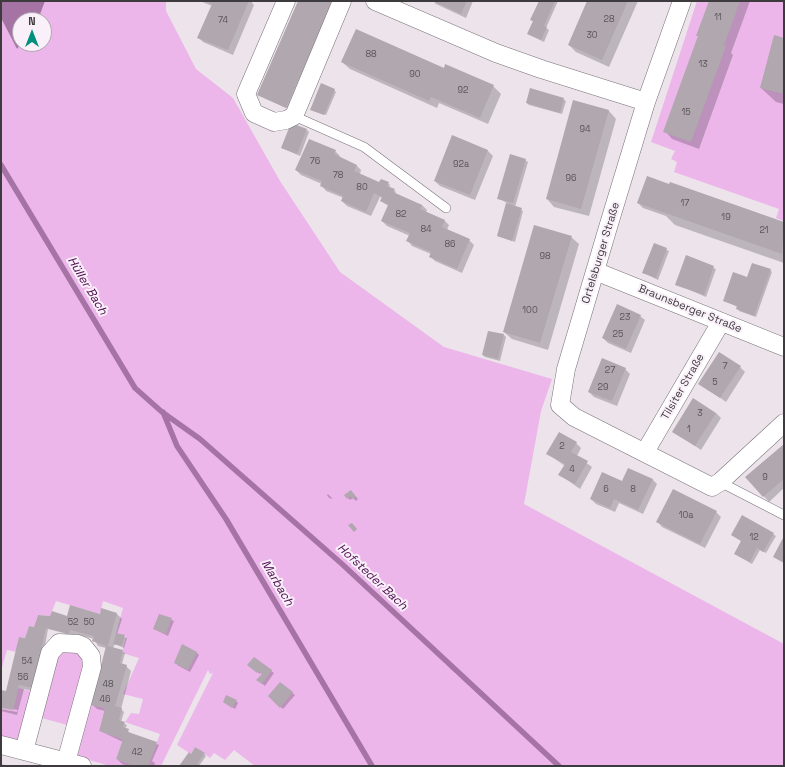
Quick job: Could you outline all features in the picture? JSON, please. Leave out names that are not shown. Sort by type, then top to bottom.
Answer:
[{"type":"street","points":[[286,1],[246,94],[254,113],[274,122],[286,120],[294,116],[342,1]]},
{"type":"street","points":[[375,1],[399,6],[490,50],[536,67],[646,102]]},
{"type":"street","name":"Ortelsburger Straße","points":[[645,452],[574,417],[560,404],[566,369],[646,102],[682,1]]},
{"type":"street","name":"Braunsberger Straße","points":[[595,271],[784,347]]},
{"type":"street","name":"Tilsiter Straße","points":[[645,452],[721,322]]},
{"type":"street","points":[[645,452],[712,487],[720,482],[784,423]]},
{"type":"street","points":[[1,745],[24,751],[74,764],[92,667],[90,656],[83,646],[78,644],[59,643],[50,653],[24,751]]},
{"type":"lane","points":[[294,116],[364,147],[446,208]]},
{"type":"lane","points":[[720,482],[784,515]]},
{"type":"shaded area","points":[[1,1],[45,1],[41,12],[12,12],[12,39],[1,18]]},
{"type":"shaded area","points":[[45,1],[166,1],[166,11],[196,69],[233,98],[280,181],[340,272],[444,347],[552,379],[541,411],[524,504],[784,644],[784,766],[255,766],[234,750],[225,760],[214,753],[210,758],[195,747],[191,754],[177,745],[213,673],[210,674],[208,670],[161,766],[148,766],[160,734],[125,722],[131,713],[139,714],[143,699],[123,694],[139,658],[122,653],[126,636],[116,633],[123,608],[103,601],[100,614],[56,601],[50,616],[38,615],[34,627],[29,626],[25,638],[20,637],[17,652],[7,650],[1,671],[1,18],[12,39],[12,52],[52,52],[52,12],[41,12]]},
{"type":"shaded area","points":[[697,1],[784,1],[784,221],[776,218],[779,209],[674,172],[677,162],[671,159],[675,151],[651,142]]},
{"type":"shaded area","points":[[84,647],[82,702],[105,708],[99,731],[123,739],[116,759],[135,766],[110,766],[68,754],[75,727],[34,716],[26,744],[1,738],[1,708],[13,710],[18,688],[39,693],[50,653]]},
{"type":"building","points":[[205,1],[249,1],[228,50],[197,38],[212,4]]},
{"type":"building","points":[[298,1],[333,1],[286,108],[257,95]]},
{"type":"building","points":[[433,1],[467,1],[461,14]]},
{"type":"building","points":[[539,1],[555,1],[544,26],[547,27],[541,40],[527,34],[533,21],[530,20]]},
{"type":"building","points":[[587,1],[628,1],[602,60],[568,45]]},
{"type":"building","points":[[709,1],[740,1],[724,46],[726,46],[691,142],[663,132],[698,36],[696,36]]},
{"type":"building","points":[[356,29],[444,68],[445,64],[494,85],[480,118],[431,97],[429,101],[341,62]]},
{"type":"building","points":[[774,35],[784,38],[784,94],[760,88]]},
{"type":"building","points":[[321,83],[335,89],[324,115],[310,110]]},
{"type":"building","points":[[530,88],[564,98],[560,113],[526,103]]},
{"type":"building","points":[[573,100],[609,110],[581,209],[546,199]]},
{"type":"building","points":[[291,123],[307,129],[297,154],[281,148]]},
{"type":"building","points":[[452,135],[488,150],[470,195],[434,181]]},
{"type":"building","points":[[309,139],[336,150],[334,154],[357,165],[354,171],[379,182],[381,179],[389,182],[387,186],[395,189],[393,192],[422,205],[420,209],[445,220],[442,227],[470,239],[457,269],[429,257],[431,252],[406,241],[410,233],[381,221],[388,205],[380,201],[382,197],[374,193],[366,212],[341,201],[343,196],[320,186],[322,181],[295,170]]},
{"type":"building","points":[[510,154],[526,159],[513,203],[497,199]]},
{"type":"building","points":[[647,176],[669,184],[670,182],[784,222],[782,254],[637,203]]},
{"type":"building","points":[[506,203],[522,208],[512,241],[497,236]]},
{"type":"building","points":[[534,225],[572,236],[540,343],[503,332]]},
{"type":"building","points":[[654,243],[667,248],[656,278],[642,273]]},
{"type":"building","points":[[686,255],[714,266],[704,295],[675,285]]},
{"type":"building","points":[[752,263],[771,269],[754,316],[736,309],[737,306],[723,301],[733,272],[747,277]]},
{"type":"building","points":[[617,304],[641,315],[626,349],[602,338]]},
{"type":"building","points":[[488,331],[504,334],[498,359],[482,355]]},
{"type":"building","points":[[719,352],[741,366],[720,398],[698,384]]},
{"type":"building","points":[[602,358],[626,368],[612,401],[588,392]]},
{"type":"building","points":[[693,398],[716,413],[695,446],[672,432]]},
{"type":"building","points":[[559,432],[577,442],[571,452],[588,461],[575,484],[558,475],[565,464],[546,454]]},
{"type":"building","points":[[784,444],[784,479],[763,497],[745,477]]},
{"type":"building","points":[[628,468],[653,479],[638,510],[614,499],[610,508],[590,499],[602,472],[622,481]]},
{"type":"building","points":[[673,489],[717,511],[700,544],[656,522]]},
{"type":"building","points":[[351,490],[356,497],[353,499],[350,496],[347,499],[344,495]]},
{"type":"building","points":[[742,515],[774,533],[763,552],[757,548],[750,562],[734,554],[741,541],[731,535]]},
{"type":"building","points":[[352,523],[357,529],[354,532],[348,525]]},
{"type":"building","points":[[784,536],[784,563],[773,557]]},
{"type":"building","points":[[70,605],[100,614],[101,608],[117,613],[108,646],[123,650],[120,663],[127,665],[115,706],[122,708],[119,720],[125,722],[123,727],[129,729],[128,732],[157,742],[148,766],[134,766],[116,759],[123,739],[99,731],[105,708],[91,705],[106,646],[92,641],[94,636],[70,630],[69,634],[46,628],[33,688],[19,685],[13,710],[1,708],[1,690],[6,691],[19,637],[25,638],[29,626],[34,627],[38,615],[50,616],[52,611],[67,616]]},
{"type":"building","points":[[159,614],[172,618],[166,634],[153,629]]},
{"type":"building","points":[[116,633],[125,635],[122,646],[113,644]]},
{"type":"building","points":[[182,644],[197,652],[188,670],[174,663]]},
{"type":"building","points":[[254,657],[272,670],[262,684],[256,680],[262,674],[258,671],[257,673],[247,665]]},
{"type":"building","points":[[280,682],[293,692],[280,708],[268,696]]},
{"type":"building","points":[[226,695],[237,700],[232,708],[223,702]]},
{"type":"building","points":[[195,747],[205,753],[197,764],[200,766],[179,766],[189,752],[191,754]]},
{"type":"waterway","name":"Hofsteder Bach","points":[[1,165],[135,388],[162,412],[200,439],[342,564],[559,766]]},
{"type":"waterway","name":"Marbach","points":[[163,412],[177,446],[226,519],[372,766]]},
{"type":"water label","name":"Hüller Bach","points":[[87,286]]}]
